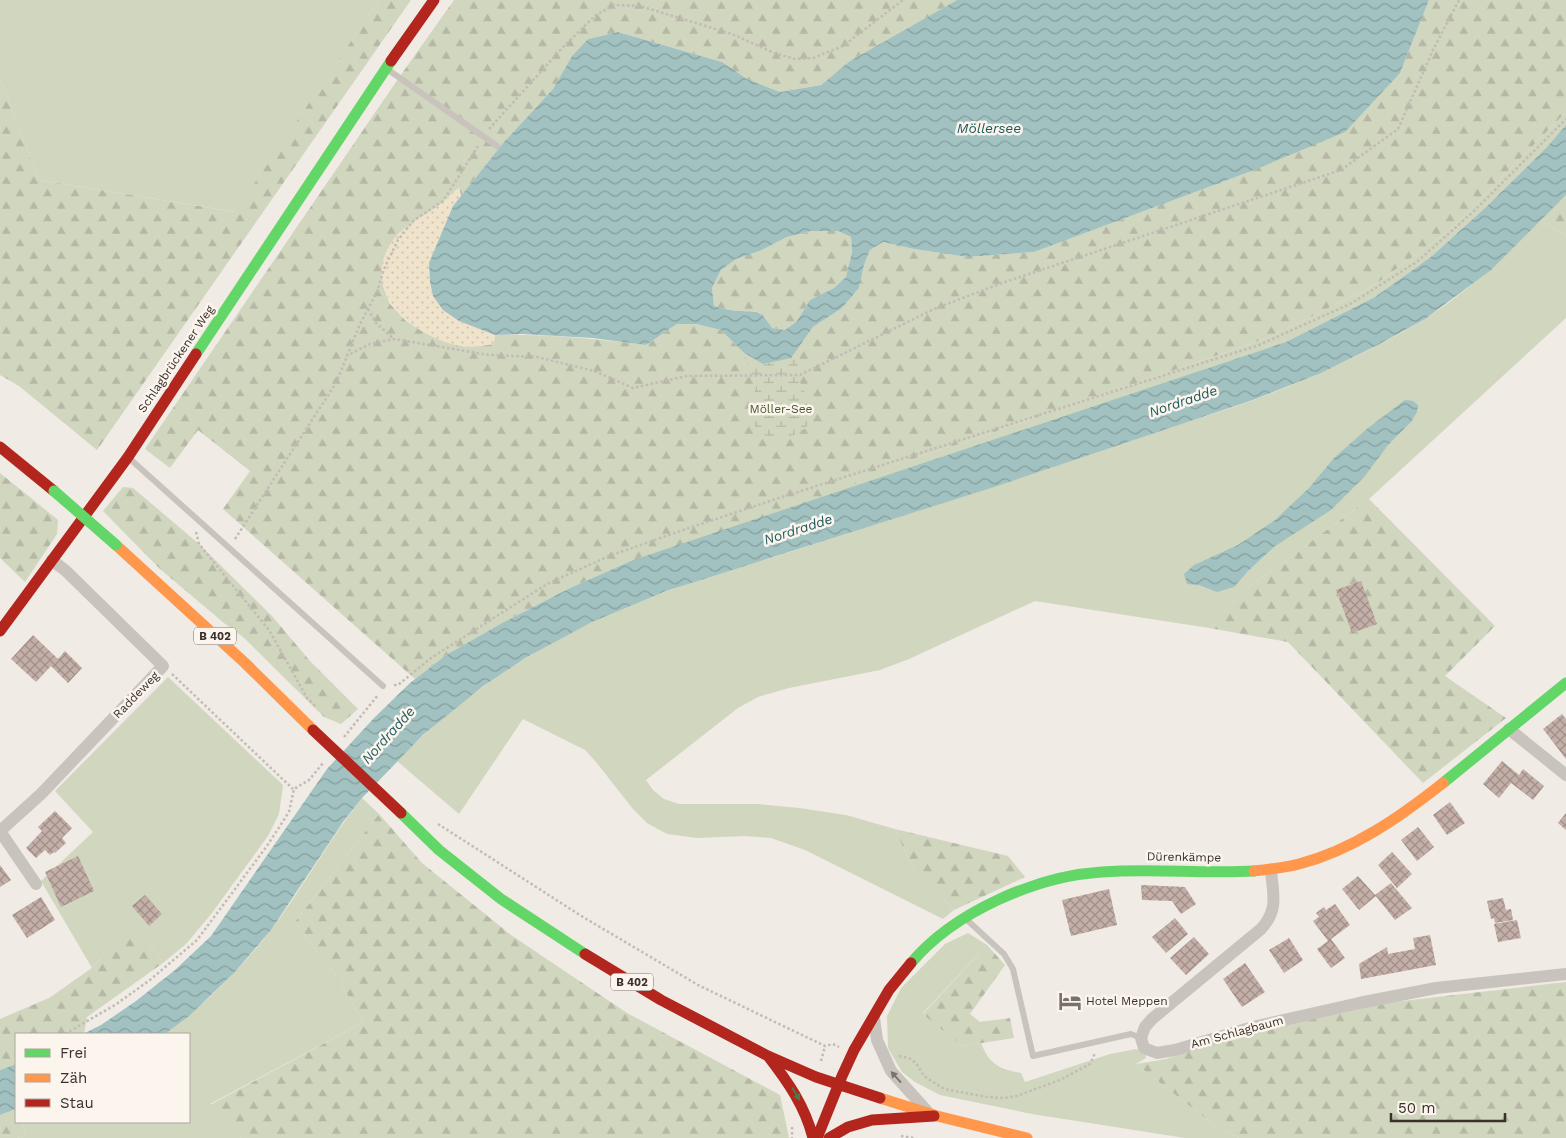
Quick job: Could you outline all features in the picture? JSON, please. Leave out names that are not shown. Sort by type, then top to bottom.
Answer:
[{"type":"street","name":"Schlagbrückener Weg","points":[[0,631],[128,457],[366,97],[434,0]]},
{"type":"street","name":"B 402","points":[[0,447],[116,544],[245,663],[438,850],[517,909],[599,963],[661,1000],[768,1056],[840,1085],[933,1115],[1027,1138]]},
{"type":"street","name":"Raddeweg","points":[[36,884],[0,831],[42,794],[163,666],[66,571],[52,560]]},
{"type":"street","name":"Dürenkämpe","points":[[818,1138],[852,1055],[891,987],[917,957],[944,932],[1012,893],[1042,882],[1078,874],[1110,870],[1206,872],[1272,870],[1320,858],[1360,840],[1413,807],[1566,683]]},
{"type":"street","points":[[1509,729],[1566,775]]},
{"type":"street","points":[[1141,1038],[1145,1027],[1152,1019],[1261,929],[1269,920],[1274,905],[1272,870]]},
{"type":"street","name":"Am Schlagbaum","points":[[1141,1038],[1144,1048],[1157,1053],[1175,1050],[1253,1027],[1358,1003],[1436,988],[1566,974]]},
{"type":"street","points":[[874,1018],[878,1040],[891,1071],[933,1115]]},
{"type":"street","points":[[768,1056],[795,1091],[809,1120],[812,1138]]},
{"type":"street","points":[[829,1138],[848,1127],[872,1120],[933,1115]]},
{"type":"lane","points":[[386,69],[497,146]]},
{"type":"lane","points":[[128,457],[383,686]]},
{"type":"lane","points":[[966,919],[1004,954],[1013,970],[1033,1056],[1131,1034],[1141,1038]]},
{"type":"path","points":[[229,548],[336,383],[346,356],[377,292],[384,269],[398,240],[413,221],[442,201],[477,149],[482,137],[565,45],[596,15],[614,5],[640,6],[732,34],[774,53],[795,58],[813,58],[843,46],[903,0]]},
{"type":"path","points":[[346,356],[370,344],[394,339],[490,355],[537,357],[594,371],[633,388],[687,376],[800,375],[934,309],[1002,282],[1341,170],[1398,129],[1433,50],[1459,0]]},
{"type":"path","points":[[383,686],[398,685],[432,658],[547,584],[609,556],[779,498],[1259,345],[1352,302],[1418,261],[1474,211],[1566,119]]},
{"type":"path","points":[[368,309],[376,323],[394,339]]},
{"type":"path","points":[[192,516],[199,544],[269,630],[307,698],[318,710]]},
{"type":"path","points":[[68,1033],[116,1005],[150,980],[197,940],[267,846],[289,812],[294,789],[163,666]]},
{"type":"path","points":[[433,820],[575,911],[698,985],[825,1046]]},
{"type":"path","points":[[887,1063],[898,1056],[910,1058],[924,1076],[944,1089],[1004,1098],[1017,1096],[1060,1080],[1090,1064],[1101,1041]]},
{"type":"green space","points":[[0,0],[379,0],[236,212],[39,180],[0,78]]},
{"type":"green space","points":[[379,0],[411,0],[97,450],[19,386],[0,375],[0,78],[39,180],[235,212]]},
{"type":"green space","points":[[454,0],[957,0],[850,61],[821,85],[780,92],[747,79],[722,62],[618,32],[588,39],[572,56],[553,89],[504,142],[461,196],[459,187],[439,206],[419,219],[383,286],[390,304],[405,320],[438,339],[460,346],[493,344],[495,335],[570,337],[646,345],[677,324],[696,324],[721,330],[743,352],[791,358],[813,327],[842,308],[859,288],[864,265],[870,250],[883,242],[914,249],[968,257],[1034,252],[1249,172],[1400,73],[1429,0],[1566,0],[1566,112],[1452,228],[1373,286],[1270,337],[965,442],[854,478],[857,487],[633,560],[570,588],[502,623],[446,655],[415,679],[223,509],[250,471],[198,430],[170,468],[145,449]]},
{"type":"green space","points":[[1566,112],[1566,125],[1547,147],[1485,208],[1432,256],[1375,297],[1286,342],[857,487],[853,478],[965,442],[1270,337],[1373,286],[1452,228]]},
{"type":"green space","points":[[1566,195],[1566,236],[1540,220]]},
{"type":"green space","points":[[1540,220],[1566,236],[1566,318],[1369,499],[1245,590],[1209,628],[1035,601],[909,659],[880,670],[789,688],[758,697],[738,708],[646,780],[653,790],[664,799],[679,804],[758,804],[799,808],[846,815],[895,829],[914,871],[954,910],[943,919],[805,850],[771,838],[744,836],[697,838],[667,834],[647,823],[633,809],[585,750],[523,719],[459,814],[397,761],[456,707],[488,683],[557,640],[629,605],[699,580],[1044,470],[1254,400],[1340,364],[1403,332],[1455,298],[1513,247]]},
{"type":"green space","points":[[811,231],[838,231],[851,237],[852,252],[846,277],[834,288],[810,300],[797,321],[785,330],[772,328],[765,317],[759,312],[714,306],[712,288],[721,270],[736,259],[762,250],[787,237]]},
{"type":"green space","name":"Möller-See","points":[[805,339],[796,370],[802,388],[815,408],[806,428],[786,439],[767,437],[754,425],[752,409],[756,385],[743,352],[763,364],[791,358]]},
{"type":"green space","points":[[0,473],[58,520],[57,534],[25,582],[0,558]]},
{"type":"green space","points":[[123,487],[133,488],[199,544],[272,616],[310,661],[358,709],[341,724],[324,717],[243,637],[160,569],[103,511]]},
{"type":"green space","points":[[1369,499],[1495,626],[1445,676],[1506,718],[1423,783],[1288,642],[1209,628],[1245,590]]},
{"type":"green space","points":[[168,677],[283,785],[279,814],[268,836],[212,913],[186,944],[163,963],[148,941],[111,946],[92,968],[41,881],[93,832],[55,791]]},
{"type":"green space","points":[[362,798],[379,814],[295,922],[334,973],[364,1022],[210,1104],[241,1138],[17,1138],[26,1135],[22,1123],[190,1123],[190,1033],[166,1033],[194,1011],[247,959],[283,914],[338,830]]},
{"type":"green space","points":[[379,814],[422,863],[511,935],[627,1013],[780,1095],[789,1138],[241,1138],[210,1105],[364,1022],[334,973],[295,922]]},
{"type":"green space","points":[[895,829],[1008,856],[1025,877],[954,910],[914,871]]},
{"type":"green space","points":[[968,933],[987,945],[923,1013],[962,1046],[981,1043],[991,1061],[1007,1070],[1021,1073],[1025,1082],[1110,1054],[1136,1049],[1146,1054],[1146,1058],[1136,1064],[1214,1125],[1239,1138],[1185,1138],[1032,1114],[940,1095],[915,1082],[902,1072],[888,1048],[887,1016],[901,988],[945,944]]},
{"type":"green space","points":[[134,936],[148,941],[163,963],[87,1017],[84,1033],[15,1033],[15,1064],[0,1070],[0,1019],[49,998],[92,968],[111,946]]},
{"type":"green space","points":[[987,945],[1005,965],[970,1014],[980,1022],[1010,1018],[1014,1038],[962,1046],[923,1014]]},
{"type":"green space","points":[[1566,982],[1566,1138],[1239,1138],[1214,1125],[1136,1064],[1166,1059],[1251,1032],[1359,1006]]},
{"type":"green space","points":[[15,1109],[15,1123],[22,1123],[26,1135],[17,1138],[0,1138],[0,1115]]},
{"type":"sand","points":[[459,187],[461,196],[453,206],[429,263],[433,296],[459,321],[495,335],[494,344],[472,347],[460,346],[427,334],[411,324],[398,312],[388,298],[383,283],[382,266],[392,241],[409,225],[439,205]]},
{"type":"water","name":"Möllersee","points":[[957,0],[1429,0],[1400,73],[1345,132],[1249,172],[1034,252],[968,257],[914,249],[883,242],[870,250],[864,265],[859,288],[842,308],[813,327],[791,358],[763,364],[743,352],[721,330],[696,324],[677,324],[646,345],[592,338],[522,334],[495,335],[459,321],[443,310],[433,296],[429,263],[453,206],[504,142],[553,89],[572,56],[588,39],[618,32],[722,62],[747,79],[780,92],[821,85],[850,61]],"holes":[[[811,231],[838,231],[851,237],[852,252],[846,277],[834,288],[810,300],[797,321],[785,330],[772,328],[765,317],[759,313],[714,306],[712,288],[721,270],[736,259],[762,250],[787,237]]]},
{"type":"water","name":"Nordradde","points":[[1566,125],[1566,195],[1491,270],[1425,319],[1378,345],[1321,373],[1253,400],[994,487],[666,591],[592,622],[527,657],[482,687],[423,735],[362,798],[343,822],[271,930],[234,973],[189,1016],[166,1033],[85,1033],[101,1025],[136,1001],[175,970],[211,936],[327,769],[374,718],[410,683],[446,655],[502,623],[570,588],[633,560],[1286,342],[1375,297],[1432,256],[1485,208],[1547,147]]},
{"type":"water","points":[[1405,400],[1413,401],[1418,405],[1417,412],[1411,422],[1388,445],[1365,476],[1331,510],[1275,546],[1234,587],[1217,592],[1199,585],[1187,584],[1184,574],[1194,565],[1238,545],[1275,520],[1309,488],[1334,458],[1368,428]]},
{"type":"water","points":[[15,1064],[15,1109],[0,1115],[0,1070]]},
{"type":"building","points":[[1361,581],[1377,624],[1352,633],[1336,590]]},
{"type":"building","points":[[33,635],[58,659],[65,651],[82,668],[68,683],[51,666],[36,682],[11,659]]},
{"type":"building","points":[[1562,714],[1566,719],[1566,759],[1543,729]]},
{"type":"building","points":[[1502,761],[1519,775],[1523,769],[1544,786],[1533,800],[1511,783],[1499,798],[1483,784]]},
{"type":"building","points":[[1450,802],[1465,823],[1447,835],[1433,815]]},
{"type":"building","points":[[55,811],[72,828],[62,838],[66,843],[55,853],[50,855],[45,850],[36,858],[26,848],[42,831],[38,827]]},
{"type":"building","points":[[1566,813],[1566,830],[1558,823]]},
{"type":"building","points":[[1418,827],[1434,847],[1417,861],[1401,840]]},
{"type":"building","points":[[1392,852],[1412,874],[1397,888],[1378,865]]},
{"type":"building","points":[[78,856],[94,891],[61,907],[45,872]]},
{"type":"building","points":[[0,865],[11,880],[0,887]]},
{"type":"building","points":[[1358,876],[1376,896],[1359,910],[1342,889]]},
{"type":"building","points":[[1391,883],[1412,908],[1395,920],[1375,895]]},
{"type":"building","points":[[1141,885],[1185,887],[1196,904],[1181,914],[1172,901],[1142,900]]},
{"type":"building","points":[[1109,889],[1117,925],[1071,936],[1062,900]]},
{"type":"building","points":[[145,895],[162,914],[149,926],[132,906]]},
{"type":"building","points":[[41,897],[55,920],[27,938],[12,915]]},
{"type":"building","points":[[1503,898],[1506,910],[1511,909],[1513,920],[1495,923],[1494,918],[1491,919],[1487,901]]},
{"type":"building","points":[[1335,904],[1350,925],[1331,939],[1345,958],[1331,968],[1317,949],[1328,941],[1313,921],[1319,917],[1316,913],[1324,907],[1326,910]]},
{"type":"building","points":[[1175,918],[1188,934],[1166,953],[1152,937]]},
{"type":"building","points":[[1517,920],[1521,938],[1498,942],[1494,924]]},
{"type":"building","points":[[1430,935],[1436,965],[1361,979],[1359,964],[1387,947],[1388,954],[1415,949],[1413,938]]},
{"type":"building","points":[[1194,937],[1209,954],[1186,975],[1170,958]]},
{"type":"building","points":[[1289,938],[1303,960],[1284,973],[1269,950]]},
{"type":"building","points":[[1245,963],[1265,992],[1242,1007],[1223,979]]},
{"type":"traffic: fast","points":[[196,354],[391,61]]},
{"type":"traffic: fast","points":[[54,491],[116,545]]},
{"type":"traffic: fast","points":[[1443,783],[1566,683]]},
{"type":"traffic: fast","points":[[401,813],[439,850],[501,899],[585,954]]},
{"type":"traffic: fast","points":[[911,963],[950,928],[973,913],[1024,889],[1050,881],[1077,875],[1121,871],[1254,871]]},
{"type":"traffic: slow","points":[[116,545],[245,663],[313,730]]},
{"type":"traffic: slow","points":[[1254,871],[1299,864],[1338,850],[1393,820],[1443,783]]},
{"type":"traffic: slow","points":[[880,1098],[937,1116],[1027,1138]]},
{"type":"traffic: jam","points":[[391,61],[434,0]]},
{"type":"traffic: jam","points":[[0,631],[128,457],[196,354]]},
{"type":"traffic: jam","points":[[0,447],[54,491]]},
{"type":"traffic: jam","points":[[313,730],[401,813]]},
{"type":"traffic: jam","points":[[585,954],[661,1000],[768,1056],[816,1077],[880,1098]]},
{"type":"traffic: jam","points":[[817,1138],[854,1050],[889,990],[911,963]]},
{"type":"traffic: jam","points":[[768,1056],[795,1095],[810,1126],[813,1138]]},
{"type":"traffic: jam","points":[[829,1138],[848,1127],[872,1120],[934,1116]]},
{"type":"place","name":"Hotel Meppen","points":[[1070,1001]]}]
